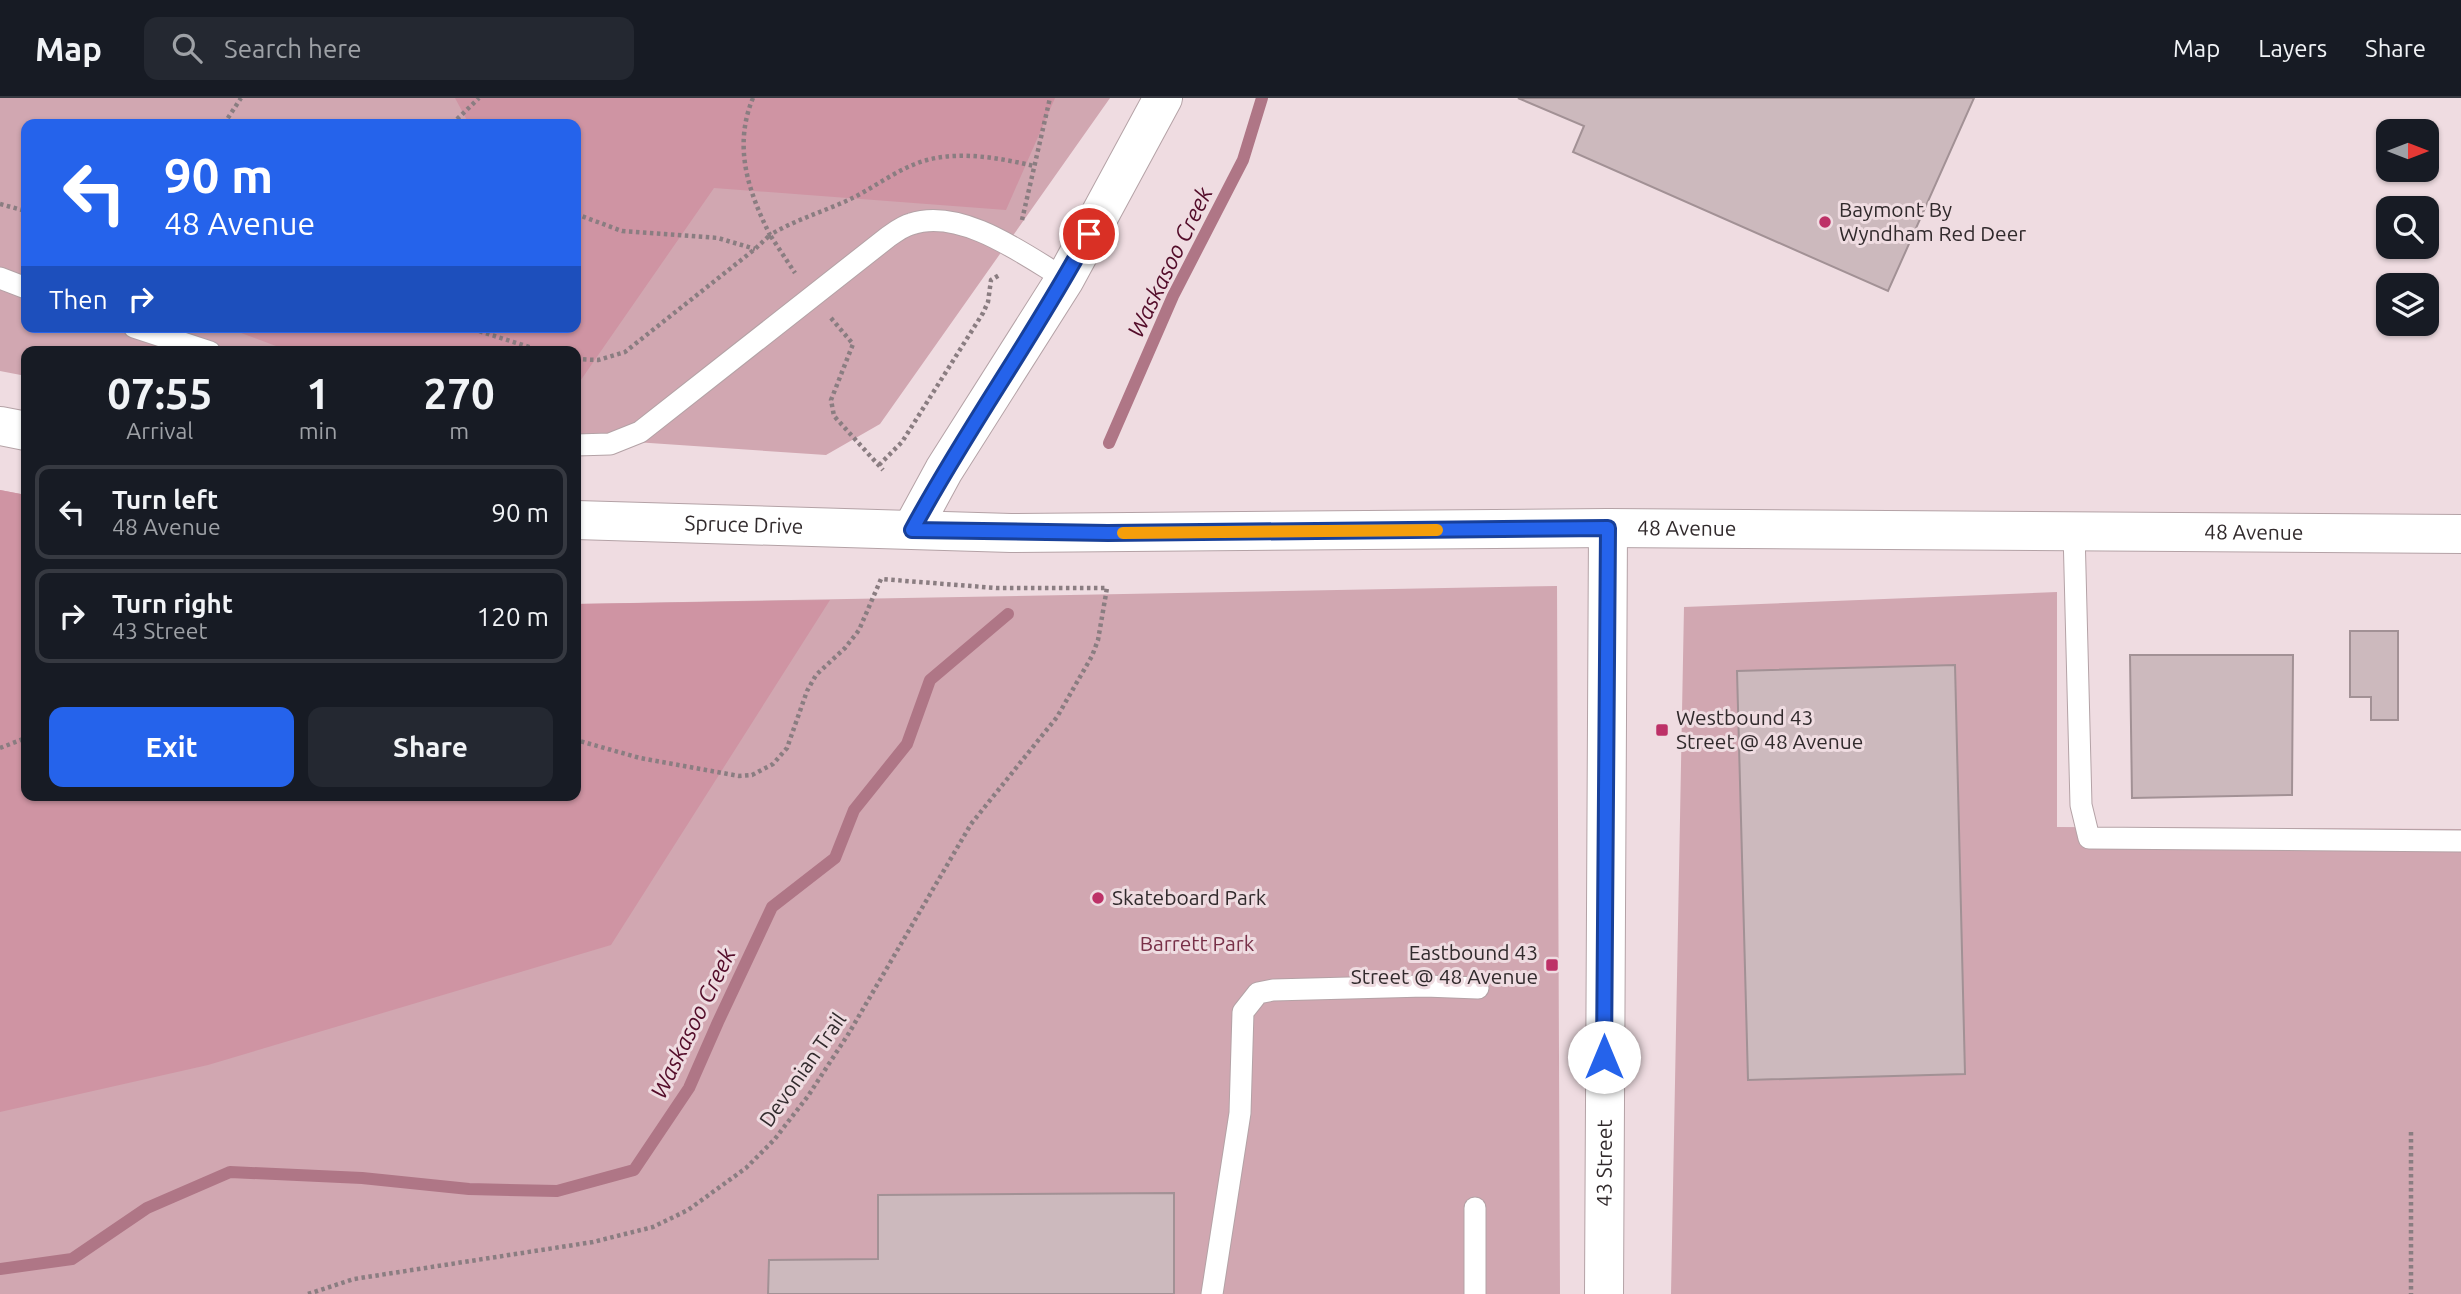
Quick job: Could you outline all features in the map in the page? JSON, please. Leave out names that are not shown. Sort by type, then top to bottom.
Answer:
[{"type":"street","points":[[912,530],[944,470],[1065,279],[1163,98]]},
{"type":"street","points":[[0,426],[21,430]]},
{"type":"street","name":"Spruce Drive","points":[[581,520],[912,530]]},
{"type":"street","name":"48 Avenue","points":[[912,530],[1108,533],[1608,528],[2461,534]]},
{"type":"street","name":"43 Street","points":[[1604,1294],[1608,528]]},
{"type":"lane","points":[[581,444],[610,444],[640,432],[888,237],[909,224],[937,221],[962,225],[1013,247],[1065,279]]},
{"type":"lane","points":[[0,278],[21,286]]},
{"type":"lane","points":[[152,333],[192,346]]},
{"type":"lane","points":[[2074,531],[2081,805],[2089,838],[2461,841]]},
{"type":"lane","points":[[1212,1294],[1240,1113],[1242,1020],[1248,1003],[1258,993],[1273,990],[1425,986],[1478,988]]},
{"type":"lane","points":[[1475,1208],[1475,1294]]},
{"type":"path","points":[[227,119],[241,98]]},
{"type":"path","points":[[457,119],[479,98]]},
{"type":"path","points":[[753,98],[744,130],[743,158],[754,203],[770,235],[927,160],[989,157],[1034,166]]},
{"type":"path","points":[[879,465],[902,442],[983,313],[988,302],[990,280],[1002,272],[1013,247],[1050,98]]},
{"type":"path","points":[[0,205],[21,210]]},
{"type":"path","points":[[581,216],[622,231],[718,238],[755,249]]},
{"type":"path","points":[[485,333],[526,346]]},
{"type":"path","name":"Devonian Trail","points":[[308,1294],[354,1279],[593,1242],[653,1227],[688,1210],[746,1168],[774,1140],[808,1096],[849,1033],[971,824],[1057,717],[1093,656],[1108,588],[996,588],[881,579],[859,630],[845,648],[816,675],[807,691],[788,748],[773,764],[751,775],[730,775],[640,758],[581,741]]},
{"type":"path","points":[[0,748],[21,740]]},
{"type":"path","points":[[2410,1132],[2410,1294]]},
{"type":"green space","points":[[0,98],[1110,98],[880,424],[826,455],[581,438],[581,346],[21,346],[21,375],[0,371]]},
{"type":"green space","name":"Barrett Park","points":[[0,490],[21,494],[21,801],[581,801],[581,604],[1557,586],[1560,1294],[0,1294]]},
{"type":"green space","points":[[2057,592],[2057,827],[2461,829],[2461,1294],[1671,1294],[1684,607]]},
{"type":"shaded area","points":[[455,98],[1055,98],[1006,210],[714,188],[581,380],[581,346],[276,346],[241,333],[581,333],[581,119],[466,119]]},
{"type":"shaded area","points":[[0,490],[21,494],[21,801],[581,801],[581,604],[830,600],[611,945],[208,1065],[0,1112]]},
{"type":"building","name":"Baymont By Wyndham Red Deer","points":[[1518,98],[1974,98],[1888,291],[1573,152],[1584,126]]},
{"type":"building","points":[[2350,631],[2398,631],[2398,720],[2371,720],[2371,697],[2350,697]]},
{"type":"building","points":[[2130,655],[2293,655],[2292,795],[2132,798]]},
{"type":"building","points":[[1955,665],[1965,1074],[1748,1080],[1737,671]]},
{"type":"building","points":[[1174,1193],[1174,1294],[768,1294],[769,1260],[878,1259],[878,1195]]},
{"type":"waterway","name":"Waskasoo Creek","points":[[1109,443],[1173,296],[1243,160],[1262,98]]},
{"type":"waterway","name":"Waskasoo Creek","points":[[0,1269],[72,1259],[147,1208],[230,1172],[362,1178],[469,1189],[557,1191],[634,1170],[689,1088],[772,907],[835,858],[854,810],[907,744],[930,680],[1008,614]]},
{"type":"slow traffic","points":[[1123,533],[1437,530]]},
{"type":"place","name":"Baymont By Wyndham Red Deer","points":[[1825,222]]},
{"type":"place","name":"Westbound 43 Street @ 48 Avenue","points":[[1662,730]]},
{"type":"place","name":"Skateboard Park","points":[[1098,898]]},
{"type":"place","name":"Eastbound 43 Street @ 48 Avenue","points":[[1552,965]]},
{"type":"route","points":[[1089,234],[1065,279],[944,470],[912,530],[1108,533],[1608,528],[1604,1057]]}]
